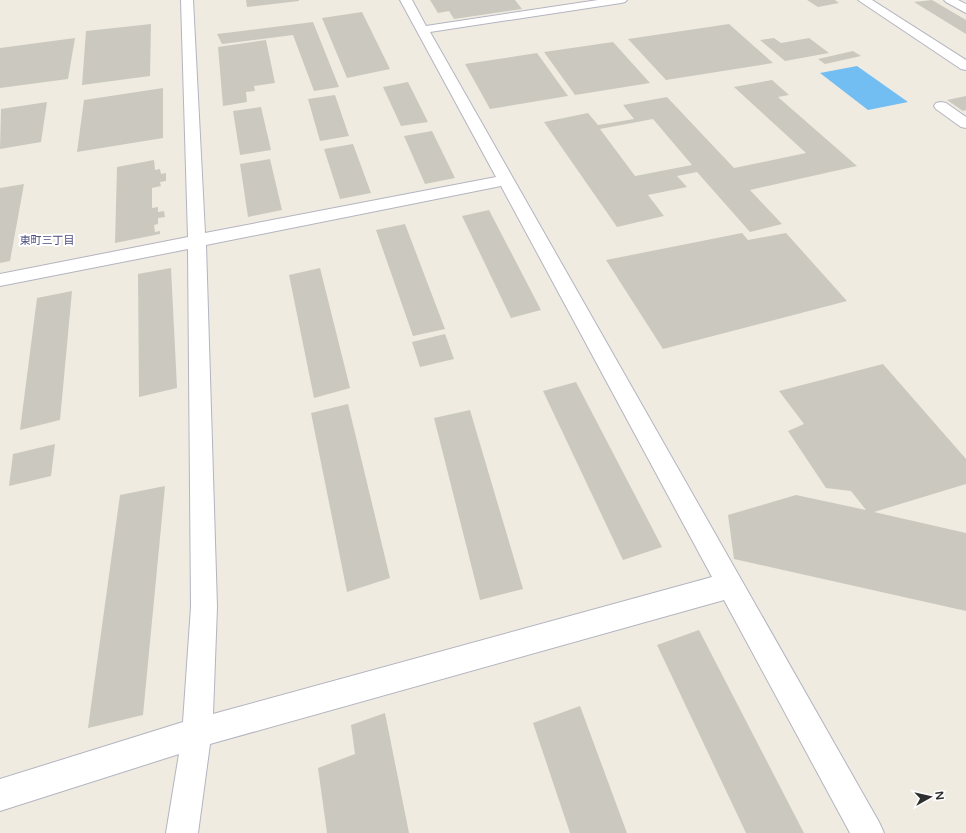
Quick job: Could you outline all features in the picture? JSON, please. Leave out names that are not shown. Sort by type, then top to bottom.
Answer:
[{"type":"street","points":[[182,833],[197,732],[204,607],[198,240],[187,0]]},
{"type":"street","points":[[406,0],[868,833]]},
{"type":"street","points":[[422,30],[622,0]]},
{"type":"street","points":[[864,0],[966,66]]},
{"type":"street","points":[[950,0],[966,10]]},
{"type":"street","points":[[941,106],[966,124]]},
{"type":"street","points":[[0,280],[505,180]]},
{"type":"street","points":[[0,795],[197,732],[731,585]]},
{"type":"water","points":[[857,66],[908,102],[868,110],[820,73]]},
{"type":"building","points":[[246,0],[299,0],[299,1],[247,7]]},
{"type":"building","points":[[430,0],[515,0],[522,9],[454,19],[449,11],[438,13]]},
{"type":"building","points":[[807,0],[835,0],[839,3],[818,7]]},
{"type":"building","points":[[932,0],[966,20],[966,34],[914,2]]},
{"type":"building","points":[[362,12],[390,69],[347,78],[322,18]]},
{"type":"building","points":[[313,22],[339,87],[314,91],[293,35],[222,44],[217,34]]},
{"type":"building","points":[[151,24],[150,76],[82,85],[86,31]]},
{"type":"building","points":[[729,24],[773,63],[666,80],[628,39]]},
{"type":"building","points":[[75,38],[68,79],[0,88],[0,48]]},
{"type":"building","points":[[774,38],[781,43],[809,38],[829,53],[785,61],[760,40]]},
{"type":"building","points":[[266,40],[275,83],[254,86],[255,91],[246,92],[247,102],[223,106],[218,47]]},
{"type":"building","points":[[613,42],[650,83],[575,95],[544,52]]},
{"type":"building","points":[[853,51],[861,56],[825,64],[818,59]]},
{"type":"building","points":[[537,53],[568,96],[490,109],[465,64]]},
{"type":"building","points":[[772,80],[789,95],[778,97],[857,166],[750,190],[782,224],[750,232],[697,172],[677,176],[687,187],[648,195],[664,216],[617,227],[544,122],[588,113],[598,125],[634,119],[623,105],[667,97],[734,168],[806,153],[734,87]],"holes":[[[653,119],[692,165],[635,176],[600,129]]]},
{"type":"building","points":[[408,82],[428,122],[401,126],[383,87]]},
{"type":"building","points":[[163,88],[163,138],[77,152],[84,100]]},
{"type":"building","points":[[335,95],[349,136],[320,141],[308,99]]},
{"type":"building","points":[[966,96],[966,110],[963,111],[947,100]]},
{"type":"building","points":[[47,102],[41,142],[0,149],[1,109]]},
{"type":"building","points":[[261,107],[271,150],[240,155],[233,111]]},
{"type":"building","points":[[432,131],[455,178],[425,184],[404,136]]},
{"type":"building","points":[[353,144],[371,193],[340,199],[324,149]]},
{"type":"building","points":[[270,159],[282,210],[248,217],[240,164]]},
{"type":"building","points":[[154,160],[155,170],[160,169],[161,174],[166,173],[166,181],[160,182],[161,186],[152,188],[152,208],[158,207],[158,212],[164,211],[165,217],[158,218],[158,224],[154,225],[155,232],[160,231],[160,234],[115,243],[117,167]]},
{"type":"building","points":[[24,184],[10,261],[0,263],[0,188]]},
{"type":"building","points":[[489,210],[541,310],[511,318],[462,216]]},
{"type":"building","points":[[405,224],[445,329],[413,336],[376,230]]},
{"type":"building","points":[[742,233],[748,240],[786,233],[847,301],[663,349],[606,260]]},
{"type":"building","points":[[171,268],[177,388],[139,397],[138,274]]},
{"type":"building","points":[[320,268],[350,388],[314,398],[289,275]]},
{"type":"building","points":[[72,291],[60,420],[20,430],[37,298]]},
{"type":"building","points":[[445,334],[454,359],[420,367],[412,342]]},
{"type":"building","points":[[883,364],[966,459],[966,484],[874,512],[966,533],[966,611],[734,559],[728,515],[796,495],[866,510],[851,491],[826,488],[788,431],[804,424],[779,391]]},
{"type":"building","points":[[576,382],[662,547],[623,560],[543,391]]},
{"type":"building","points":[[348,404],[390,578],[347,592],[311,413]]},
{"type":"building","points":[[470,410],[523,589],[480,600],[434,418]]},
{"type":"building","points":[[55,444],[51,476],[9,486],[13,454]]},
{"type":"building","points":[[165,486],[143,715],[88,728],[120,495]]},
{"type":"building","points":[[699,630],[804,833],[746,833],[657,645]]},
{"type":"building","points":[[580,706],[627,833],[570,833],[533,723]]},
{"type":"building","points":[[385,713],[409,833],[327,833],[318,768],[355,754],[351,725]]},
{"type":"district","name":"東町三丁目","points":[[47,240]]}]
